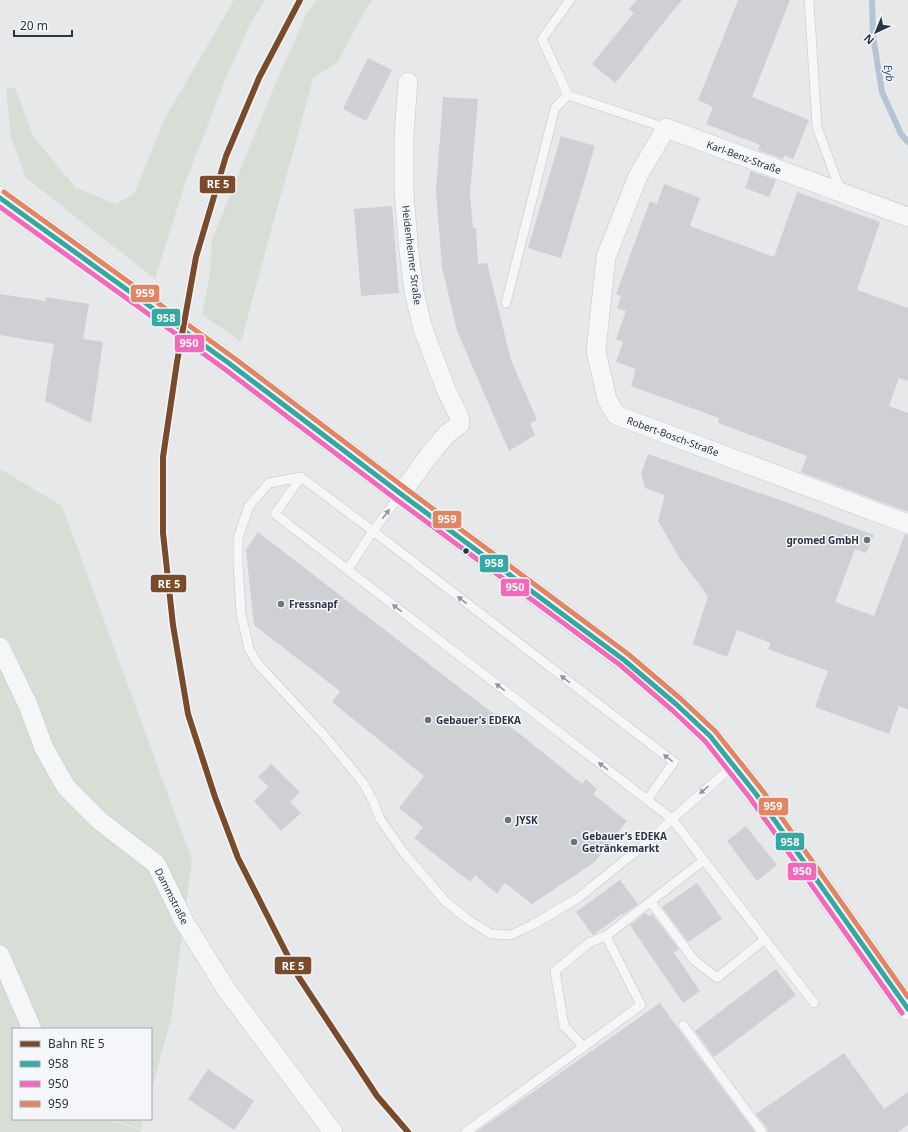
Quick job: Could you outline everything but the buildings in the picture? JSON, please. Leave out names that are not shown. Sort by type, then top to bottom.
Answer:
[{"type":"main road","points":[[0,198],[223,359],[624,660],[677,705],[710,736],[734,764],[908,1009]]},
{"type":"street","name":"Heidenheimer Straße","points":[[401,494],[434,449],[447,434],[460,424],[459,416],[442,379],[424,329],[414,292],[404,191],[404,135],[408,82]]},
{"type":"street","name":"Karl-Benz-Straße","points":[[666,128],[908,217]]},
{"type":"street","name":"Robert-Bosch-Straße","points":[[666,128],[638,176],[606,257],[596,352],[607,399],[616,415],[908,524]]},
{"type":"street","name":"Dammstraße","points":[[0,647],[28,705],[44,748],[66,787],[100,821],[156,864],[185,923],[226,989],[333,1132]]},
{"type":"street","points":[[0,955],[32,1028]]},
{"type":"lane","points":[[570,0],[542,39],[568,95],[666,128]]},
{"type":"lane","points":[[809,0],[817,127],[841,193]]},
{"type":"lane","points":[[506,303],[555,108],[568,95]]},
{"type":"lane","points":[[300,477],[275,514],[672,819],[814,1003]]},
{"type":"lane","points":[[647,800],[674,762],[373,531],[300,477],[269,483],[249,506],[238,538],[241,613],[249,649],[258,664],[323,734],[364,784],[380,819],[404,853],[445,901],[467,919],[491,934],[511,935],[539,922],[578,898],[650,840],[734,764]]},
{"type":"lane","points":[[348,569],[373,531],[401,494]]},
{"type":"lane","points":[[584,1047],[564,1026],[555,971],[590,942],[606,936],[704,860]]},
{"type":"lane","points":[[651,902],[694,960],[717,978],[765,939]]},
{"type":"lane","points":[[466,1132],[642,1005],[606,936]]},
{"type":"lane","points":[[683,1025],[762,1132]]},
{"type":"shaded area","points":[[234,0],[265,0],[249,26],[225,80],[186,180],[155,279],[26,178],[11,138],[6,90],[15,87],[33,136],[75,187],[115,204],[134,194],[165,118]]},
{"type":"shaded area","points":[[316,0],[372,0],[337,63],[313,78],[241,342],[202,314],[210,272],[212,240],[272,92],[306,15]]},
{"type":"shaded area","points":[[0,469],[62,506],[192,860],[171,1019],[152,1087],[152,1028],[34,1028],[0,942]]},
{"type":"shaded area","points":[[0,959],[25,1028],[12,1028],[12,1120],[108,1120],[141,1130],[141,1132],[0,1132]]},
{"type":"shaded area","points":[[112,1120],[143,1120],[141,1129]]},
{"type":"waterway","name":"Eyb","points":[[872,0],[873,36],[882,92],[901,134],[908,142]]},
{"type":"transit line","points":[[300,0],[259,78],[226,156],[196,257],[177,362],[163,457],[163,533],[173,625],[188,714],[215,797],[238,858],[298,976],[377,1096],[408,1132]]},
{"type":"transit line","name":"959","points":[[4,192],[234,358],[405,488],[628,654],[682,700],[715,731],[762,790],[908,997]]},
{"type":"transit line","name":"958","points":[[0,198],[230,364],[401,494],[624,660],[677,705],[710,736],[756,794],[908,1009]]},
{"type":"transit line","name":"950","points":[[0,207],[226,370],[397,500],[620,665],[672,710],[705,741],[750,798],[902,1013]]},
{"type":"place","name":"gromed GmbH","points":[[867,540]]},
{"type":"place","name":"Fressnapf","points":[[281,604]]},
{"type":"place","name":"Gebauer's EDEKA","points":[[428,720]]},
{"type":"place","name":"JYSK","points":[[508,820]]},
{"type":"place","name":"Gebauer's EDEKA Getränkemarkt","points":[[574,842]]}]
